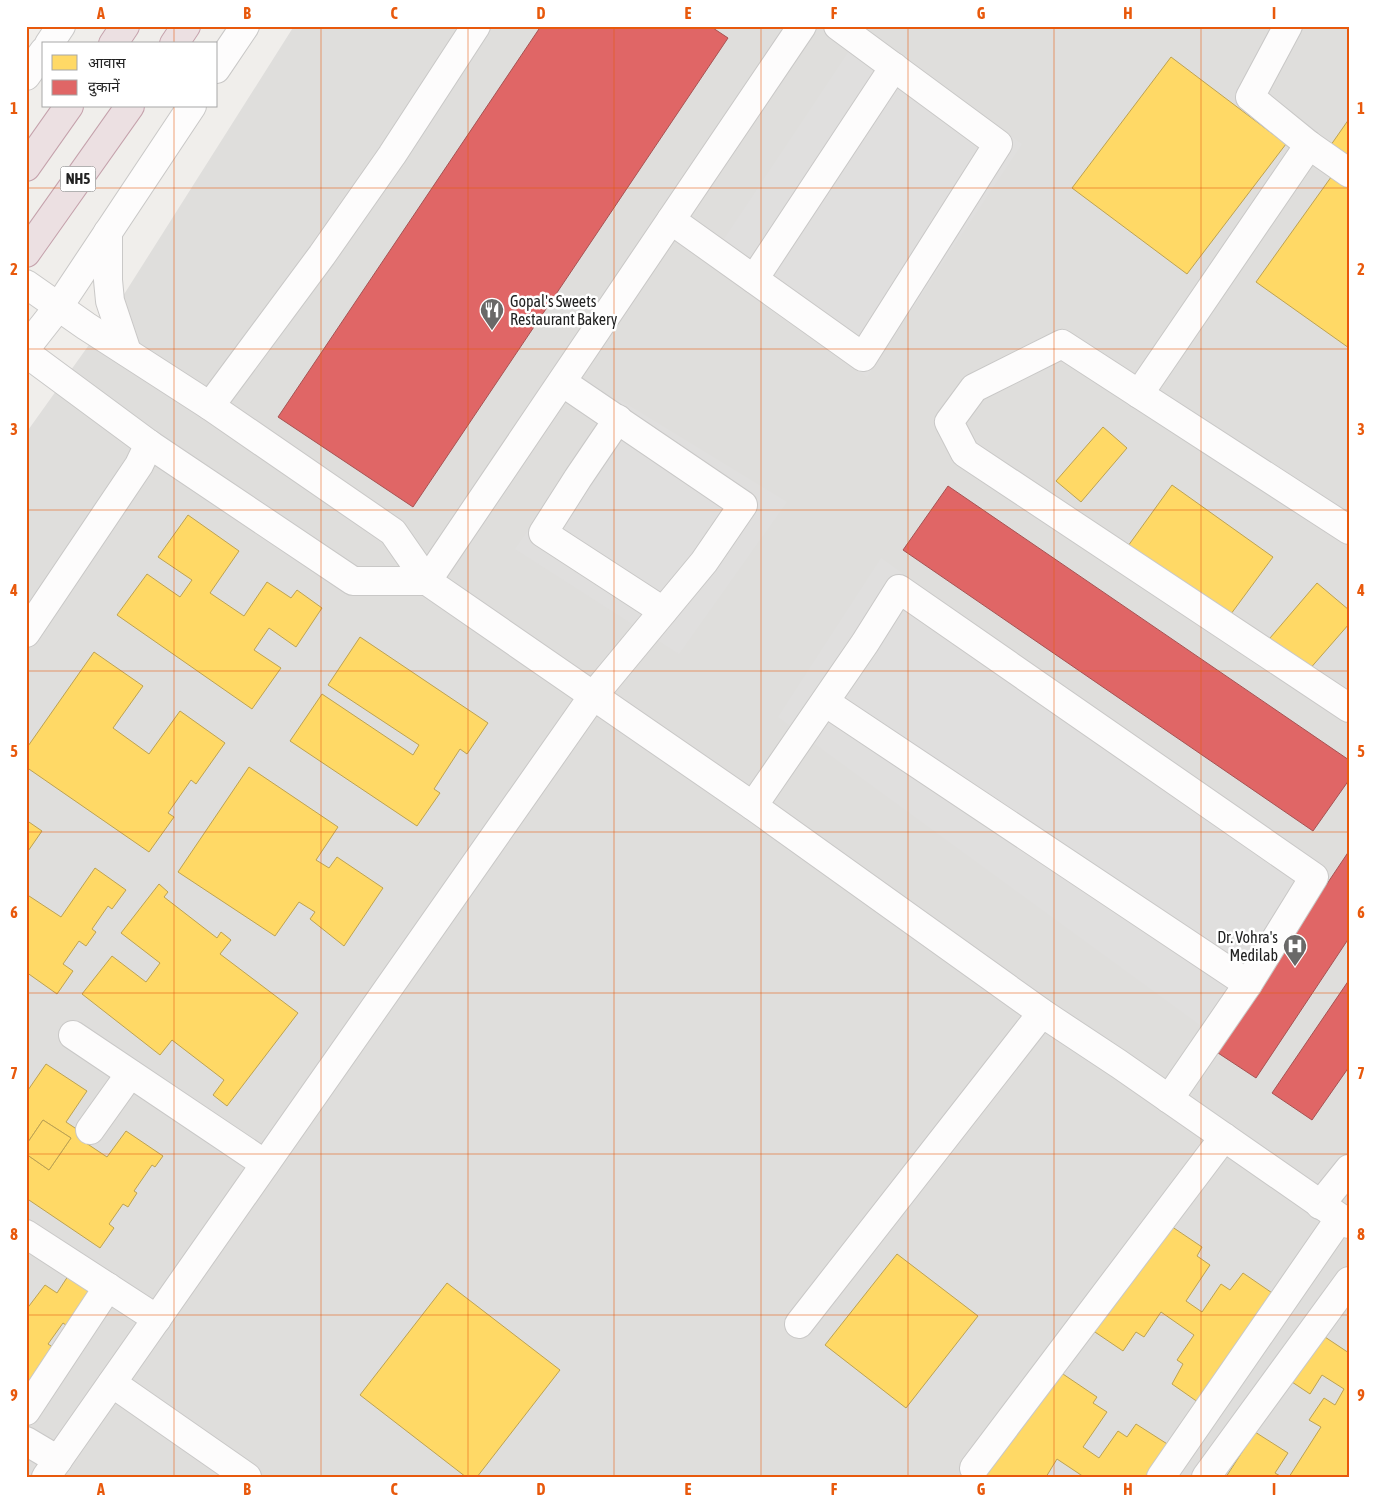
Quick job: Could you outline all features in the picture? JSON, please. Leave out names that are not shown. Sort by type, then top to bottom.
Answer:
[{"type":"highway","points":[[114,42],[125,26]]},
{"type":"highway","points":[[175,42],[186,26]]},
{"type":"highway","points":[[26,167],[68,108]]},
{"type":"highway","name":"NH5","points":[[26,253],[129,108]]},
{"type":"street","points":[[50,42],[61,26]]},
{"type":"street","points":[[218,66],[245,26]]},
{"type":"street","points":[[210,406],[322,255],[387,163],[476,26]]},
{"type":"street","points":[[427,581],[802,26]]},
{"type":"street","points":[[672,220],[863,357],[998,144],[838,26]]},
{"type":"street","points":[[1288,26],[1250,97],[1309,145],[1349,172]]},
{"type":"street","points":[[26,76],[42,54]]},
{"type":"street","points":[[754,279],[894,67]]},
{"type":"street","points":[[26,348],[59,306],[191,108]]},
{"type":"street","points":[[1139,394],[1309,145]]},
{"type":"street","points":[[108,232],[110,301],[127,352]]},
{"type":"street","points":[[26,284],[86,326],[210,406],[393,532],[427,581],[753,806],[1042,1013],[1336,1216]]},
{"type":"street","points":[[1349,530],[1062,344],[974,388],[949,422],[965,453],[1349,708]]},
{"type":"street","points":[[26,353],[149,444],[352,581],[427,581]]},
{"type":"street","points":[[26,1441],[52,1469],[593,696],[704,562],[743,505],[562,382]]},
{"type":"street","points":[[618,419],[543,533],[663,611]]},
{"type":"street","points":[[26,632],[139,465],[149,444]]},
{"type":"street","points":[[753,806],[899,589],[1314,877],[1248,984],[1169,1099]]},
{"type":"street","points":[[824,702],[1248,984]]},
{"type":"street","points":[[799,1324],[1042,1013]]},
{"type":"street","points":[[73,1035],[265,1164]]},
{"type":"street","points":[[90,1130],[130,1074]]},
{"type":"street","points":[[974,1468],[1224,1138]]},
{"type":"street","points":[[1161,1477],[1336,1216],[1349,1168]]},
{"type":"street","points":[[26,1234],[157,1319]]},
{"type":"street","points":[[1206,1477],[1349,1281]]},
{"type":"street","points":[[26,1410],[108,1287]]},
{"type":"street","points":[[112,1383],[247,1477]]},
{"type":"shaded area","points":[[294,26],[1349,26],[1349,1477],[26,1477],[26,433],[116,307]]},
{"type":"shaded area","points":[[861,33],[1022,144],[867,377],[708,263]]},
{"type":"shaded area","points":[[620,400],[787,502],[679,654],[515,549]]},
{"type":"shaded area","points":[[881,558],[1335,881],[1226,1044],[778,717]]},
{"type":"building: आवास","points":[[1171,57],[1286,144],[1187,274],[1072,188]]},
{"type":"building: आवास","points":[[1349,119],[1349,168],[1326,152]]},
{"type":"building: आवास","points":[[1334,173],[1349,183],[1349,348],[1256,282]]},
{"type":"building: आवास","points":[[1103,427],[1127,448],[1081,502],[1056,481]]},
{"type":"building: आवास","points":[[1172,485],[1273,557],[1228,618],[1128,546]]},
{"type":"building: आवास","points":[[188,515],[239,551],[210,593],[244,616],[267,582],[291,598],[297,590],[322,608],[296,647],[269,628],[254,650],[281,668],[252,709],[117,615],[147,574],[180,597],[192,580],[158,557]]},
{"type":"building: आवास","points":[[1317,583],[1349,610],[1349,624],[1308,671],[1270,638]]},
{"type":"building: आवास","points":[[360,637],[488,723],[467,754],[460,749],[434,789],[440,793],[417,826],[290,741],[322,694],[413,755],[419,745],[328,685]]},
{"type":"building: आवास","points":[[94,652],[143,686],[113,728],[149,754],[180,711],[225,743],[196,784],[191,780],[168,813],[174,817],[149,852],[26,767],[26,749]]},
{"type":"building: आवास","points":[[249,767],[338,827],[316,860],[329,868],[337,857],[383,888],[344,946],[310,919],[315,912],[299,902],[275,936],[178,872]]},
{"type":"building: आवास","points":[[26,820],[42,831],[26,854]]},
{"type":"building: आवास","points":[[95,868],[126,890],[112,909],[108,906],[92,929],[96,932],[86,946],[79,941],[63,964],[73,971],[57,994],[26,972],[26,894],[61,917]]},
{"type":"building: आवास","points":[[159,884],[168,892],[164,897],[217,938],[221,932],[231,940],[220,954],[298,1013],[227,1106],[213,1095],[224,1080],[172,1040],[160,1055],[82,994],[112,956],[146,982],[160,963],[121,933]]},
{"type":"building: आवास","points":[[46,1064],[87,1091],[66,1122],[81,1132],[77,1137],[107,1157],[126,1131],[163,1156],[155,1167],[152,1165],[134,1191],[137,1193],[128,1207],[123,1204],[109,1224],[114,1228],[100,1248],[26,1198],[26,1154],[49,1170],[71,1138],[43,1120],[26,1145],[26,1093]]},
{"type":"building: आवास","points":[[43,1120],[71,1138],[49,1170],[26,1154],[26,1145]]},
{"type":"building: आवास","points":[[1162,1220],[1202,1247],[1197,1256],[1210,1265],[1186,1301],[1202,1312],[1221,1284],[1230,1290],[1243,1273],[1278,1297],[1205,1407],[1172,1384],[1183,1364],[1177,1360],[1194,1335],[1161,1312],[1144,1337],[1136,1332],[1123,1351],[1089,1328]]},
{"type":"building: आवास","points":[[897,1254],[978,1316],[906,1408],[825,1345]]},
{"type":"building: आवास","points":[[70,1273],[102,1295],[76,1332],[63,1323],[48,1344],[62,1353],[26,1396],[26,1310],[45,1285],[57,1293]]},
{"type":"building: आवास","points":[[447,1283],[560,1370],[477,1477],[466,1477],[360,1395]]},
{"type":"building: आवास","points":[[1319,1333],[1349,1353],[1349,1477],[1289,1477],[1321,1427],[1309,1420],[1324,1398],[1335,1405],[1344,1389],[1322,1375],[1310,1394],[1289,1380]]},
{"type":"building: आवास","points":[[1057,1370],[1097,1397],[1093,1403],[1107,1412],[1083,1447],[1099,1458],[1118,1431],[1127,1437],[1136,1424],[1172,1447],[1152,1477],[1084,1477],[1057,1459],[1046,1477],[987,1477],[985,1475]]},
{"type":"building: आवास","points":[[1255,1432],[1288,1453],[1275,1473],[1282,1477],[1226,1477]]},
{"type":"building: दुकानें","points":[[541,26],[710,26],[728,38],[413,507],[278,417]]},
{"type":"building: दुकानें","points":[[948,486],[1349,760],[1349,780],[1313,831],[903,550]]},
{"type":"building: दुकानें","points":[[1349,851],[1349,938],[1256,1078],[1215,1051]]},
{"type":"building: दुकानें","points":[[1349,980],[1349,1067],[1312,1120],[1272,1093]]},
{"type":"place","name":"Gopal's Sweets Restaurant Bakery","points":[[492,331]]},
{"type":"place","name":"Dr. Vohra's Medilab","points":[[1295,967]]}]
